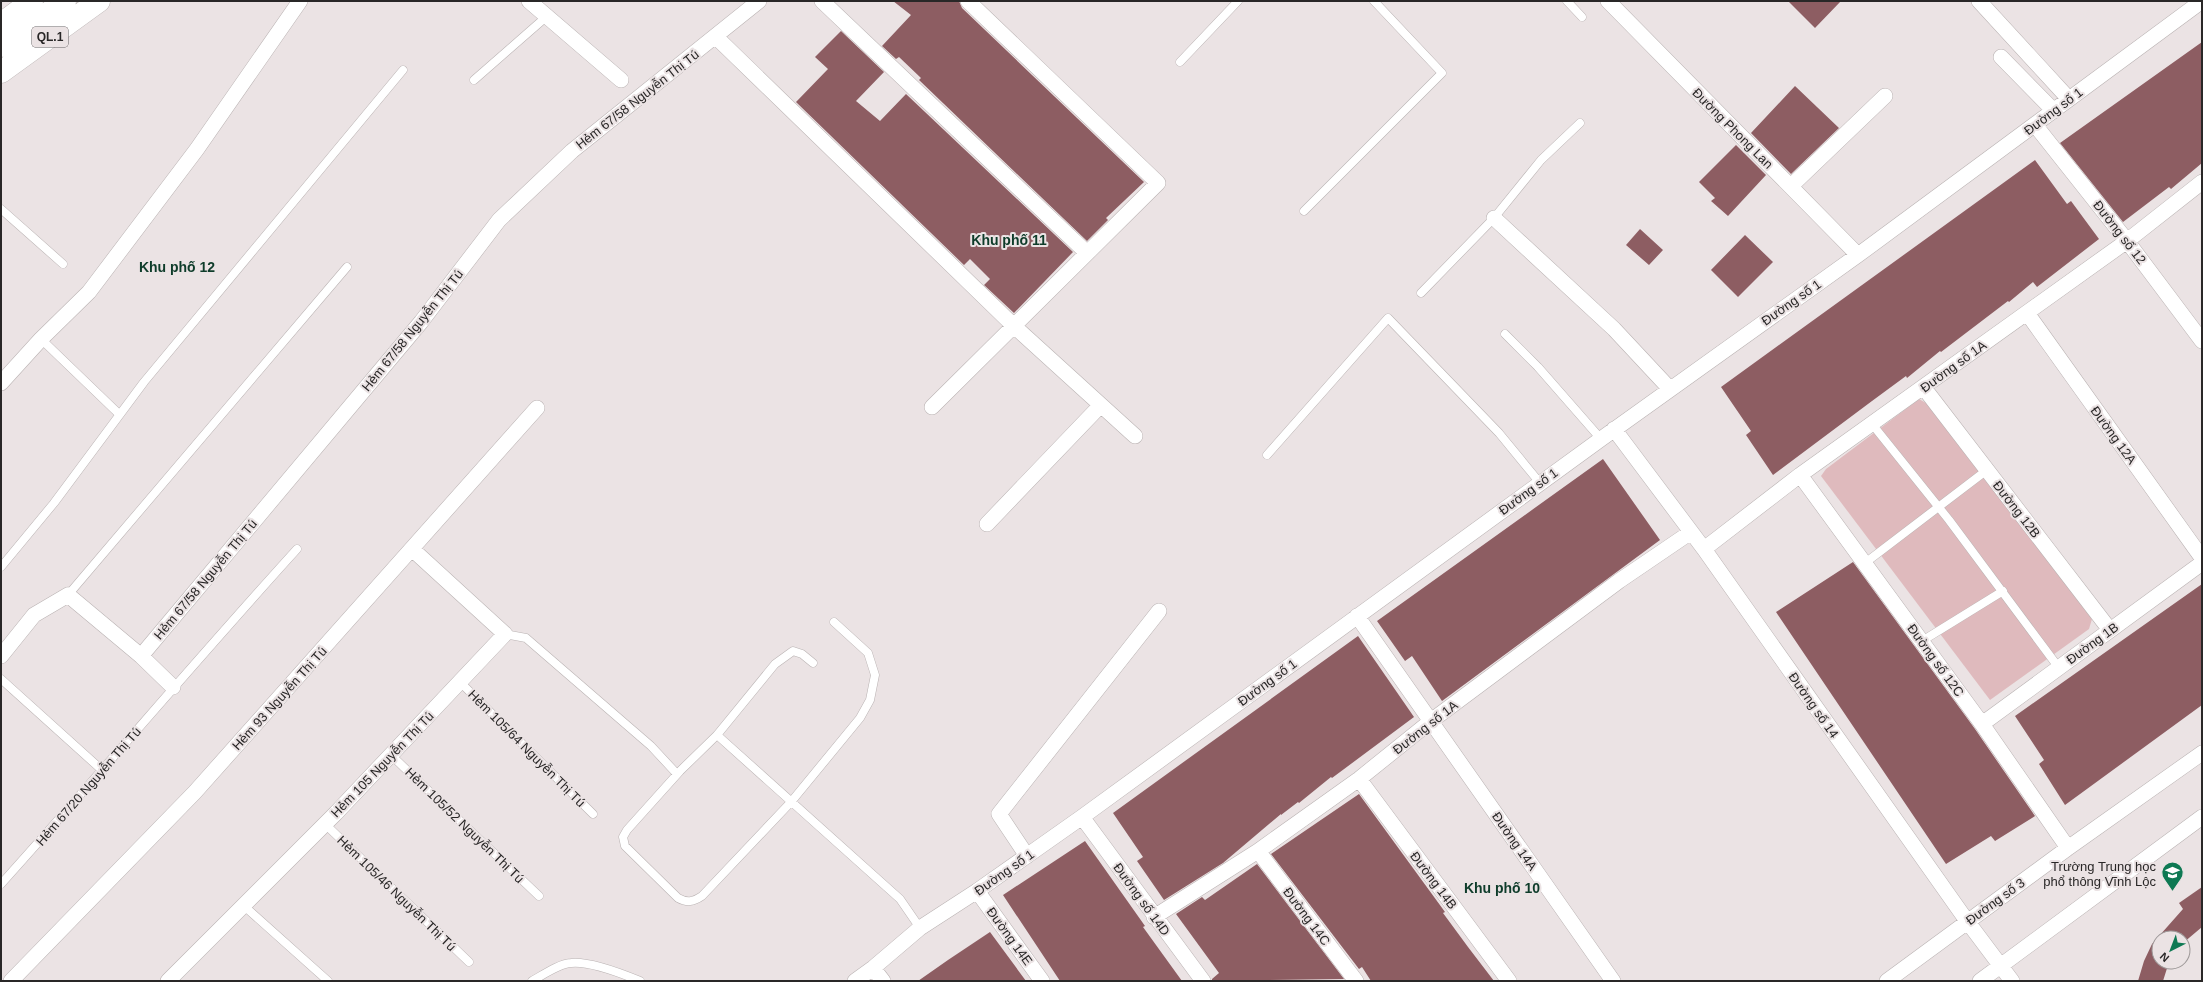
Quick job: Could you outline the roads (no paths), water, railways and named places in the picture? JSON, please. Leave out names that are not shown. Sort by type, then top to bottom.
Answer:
[{"type":"highway","points":[[1,24],[32,1]]},
{"type":"highway","name":"QL.1","points":[[1,46],[65,1]]},
{"type":"highway","name":"QL.1","points":[[1,72],[99,1]]},
{"type":"street","points":[[1,383],[41,339],[89,292],[197,149],[300,1]]},
{"type":"street","points":[[529,1],[621,80]]},
{"type":"street","name":"Hẻm 67/58 Nguyễn Thị Tú","points":[[140,656],[421,322],[499,220],[572,152],[759,1]]},
{"type":"street","points":[[822,1],[1087,253]]},
{"type":"street","points":[[932,407],[1158,183],[968,1]]},
{"type":"street","name":"Đường Phong Lan","points":[[1608,1],[1858,255]]},
{"type":"street","points":[[1979,1],[2069,99]]},
{"type":"street","name":"Đường số 1","points":[[855,981],[873,968],[920,928],[978,891],[1082,817],[1614,429],[1858,255],[2202,1]]},
{"type":"street","points":[[716,37],[1015,326],[1100,406],[1135,436]]},
{"type":"street","points":[[2001,57],[2054,111]]},
{"type":"street","points":[[1791,186],[1885,96]]},
{"type":"street","name":"Đường số 12","points":[[2035,125],[2127,241],[2202,341]]},
{"type":"street","name":"Đường số 1A","points":[[1704,549],[1800,475],[1924,388],[2127,241],[2202,182]]},
{"type":"street","points":[[1494,218],[1614,328],[1670,389]]},
{"type":"street","name":"Đường 12A","points":[[2027,313],[2202,558]]},
{"type":"street","name":"Đường 12B","points":[[1924,388],[2110,630]]},
{"type":"street","points":[[987,524],[1100,406]]},
{"type":"street","name":"Hẻm 93 Nguyễn Thị Tú","points":[[11,981],[195,792],[537,408]]},
{"type":"street","name":"Đường số 14","points":[[1614,429],[1704,549],[2012,981]]},
{"type":"street","name":"Đường số 12C","points":[[1800,475],[1982,724],[2068,848]]},
{"type":"street","name":"Đường số 1A","points":[[1154,916],[1258,851],[1359,779],[1431,722],[1619,581],[1690,532]]},
{"type":"street","points":[[412,549],[505,634]]},
{"type":"street","name":"Đường 1B","points":[[1982,724],[2202,563]]},
{"type":"street","points":[[1,656],[34,615],[68,595],[140,656],[173,687]]},
{"type":"street","points":[[1027,856],[998,814],[1159,611]]},
{"type":"street","name":"Đường 14A","points":[[1358,616],[1613,981]]},
{"type":"street","name":"Hẻm 105 Nguyễn Thị Tú","points":[[175,979],[243,905],[325,824],[505,634]]},
{"type":"street","name":"Đường số 3","points":[[1886,981],[2068,848],[2202,753]]},
{"type":"street","name":"Đường 14B","points":[[1359,779],[1509,981]]},
{"type":"street","points":[[1980,981],[2202,816]]},
{"type":"street","name":"Đường số 14D","points":[[1082,817],[1154,916],[1204,981]]},
{"type":"street","name":"Đường 14C","points":[[1258,851],[1356,981]]},
{"type":"street","name":"Đường 14E","points":[[978,891],[1042,981]]},
{"type":"street","points":[[873,968],[883,981]]},
{"type":"lane","points":[[1180,62],[1238,1]]},
{"type":"lane","points":[[1304,211],[1442,73],[1374,1]]},
{"type":"lane","points":[[1567,1],[1582,17]]},
{"type":"lane","points":[[474,80],[546,17]]},
{"type":"lane","points":[[1,567],[54,503],[120,414],[403,70]]},
{"type":"lane","points":[[1421,293],[1494,218],[1541,160],[1580,123]]},
{"type":"lane","points":[[1,209],[63,264]]},
{"type":"lane","points":[[68,595],[347,267]]},
{"type":"lane","points":[[1266,454],[1388,318],[1499,433],[1540,483]]},
{"type":"lane","points":[[1505,334],[1538,367],[1601,439]]},
{"type":"lane","points":[[41,339],[120,414]]},
{"type":"lane","points":[[1872,424],[1938,506],[2003,591],[2059,668]]},
{"type":"lane","points":[[1865,563],[1987,470]]},
{"type":"lane","name":"Hẻm 67/20 Nguyễn Thị Tú","points":[[1,884],[103,771],[173,687],[297,549]]},
{"type":"lane","points":[[1922,642],[2003,591]]},
{"type":"lane","points":[[813,663],[793,651],[775,664],[717,735],[678,774],[627,830],[623,838],[625,846],[678,898],[686,902],[695,901],[702,896],[791,802],[860,718],[870,700],[875,675],[868,653],[834,622]]},
{"type":"lane","points":[[505,634],[526,638],[651,746],[678,774]]},
{"type":"lane","points":[[1,679],[103,771]]},
{"type":"lane","name":"Hẻm 105/64 Nguyễn Thị Tú","points":[[460,682],[593,814]]},
{"type":"lane","points":[[717,735],[900,899],[920,928]]},
{"type":"lane","name":"Hẻm 105/52 Nguyễn Thị Tú","points":[[391,755],[540,896]]},
{"type":"lane","name":"Hẻm 105/46 Nguyễn Thị Tú","points":[[325,824],[468,962]]},
{"type":"lane","points":[[243,905],[328,981]]},
{"type":"lane","points":[[532,981],[555,968],[571,962],[612,970],[640,981]]},
{"type":"place","name":"Trường Trung học phổ thông Vĩnh Lộc","points":[[2172,892]]},
{"type":"district","name":"Khu phố 11","points":[[1009,240]]},
{"type":"district","name":"Khu phố 12","points":[[177,267]]},
{"type":"district","name":"Khu phố 10","points":[[1502,888]]}]
